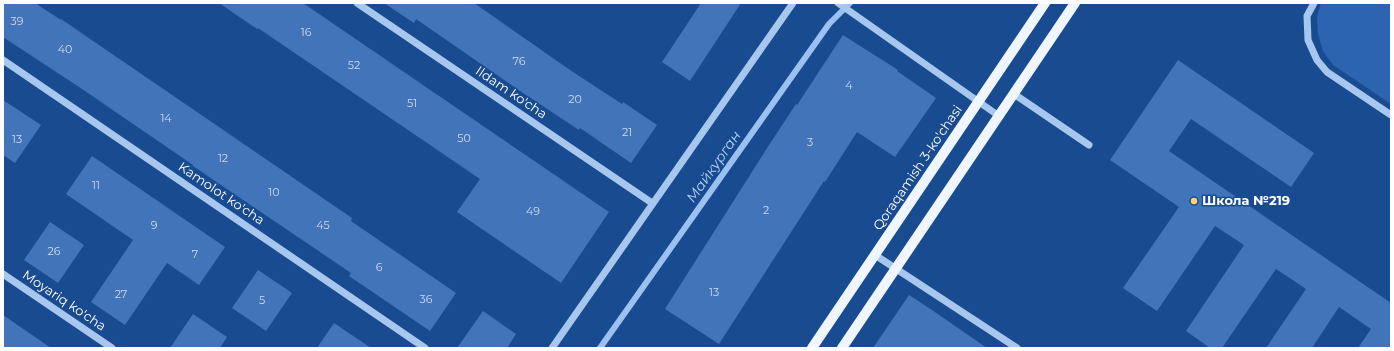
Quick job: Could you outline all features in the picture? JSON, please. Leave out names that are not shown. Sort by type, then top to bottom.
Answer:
[{"type":"main road","name":"Qoraqamish 3-ko'chasi","points":[[812,348],[1045,3]]},
{"type":"main road","points":[[842,348],[1075,3]]},
{"type":"street","name":"Ildam ko'cha","points":[[357,3],[652,203]]},
{"type":"street","points":[[552,348],[793,3]]},
{"type":"street","points":[[838,3],[999,116]]},
{"type":"street","points":[[1314,3],[1307,16],[1307,28],[1308,40],[1317,60],[1327,72],[1391,115]]},
{"type":"street","name":"Kamolot ko'cha","points":[[3,60],[425,348]]},
{"type":"street","points":[[1014,94],[1089,145]]},
{"type":"street","points":[[875,255],[1017,348]]},
{"type":"street","name":"Moyariq ko'cha","points":[[3,274],[112,348]]},
{"type":"shaded area","points":[[1321,3],[1391,3],[1391,104],[1333,65],[1323,51],[1318,34],[1317,17]]},
{"type":"building","points":[[3,3],[35,3],[61,19],[352,218],[351,221],[456,293],[430,331],[349,276],[351,273],[85,91],[3,37]]},
{"type":"building","points":[[219,3],[303,3],[609,212],[561,283],[457,212],[480,179]]},
{"type":"building","points":[[384,3],[474,3],[570,70],[622,104],[623,102],[657,125],[631,163],[580,128],[579,130],[523,93],[416,19],[414,23]]},
{"type":"building","points":[[701,3],[741,3],[690,81],[662,62]]},
{"type":"building","points":[[843,35],[898,70],[897,71],[936,98],[895,157],[857,132],[719,344],[665,309],[769,145]]},
{"type":"building","points":[[1178,60],[1314,153],[1291,187],[1191,119],[1169,151],[1391,303],[1391,348],[1358,348],[1371,329],[1339,307],[1312,348],[1266,348],[1306,289],[1276,269],[1222,348],[1210,348],[1186,331],[1244,245],[1215,226],[1157,311],[1123,288],[1179,207],[1110,160]]},
{"type":"building","points":[[3,100],[41,125],[15,163],[3,155]]},
{"type":"building","points":[[92,156],[225,247],[199,285],[167,263],[125,325],[91,302],[133,240],[66,194]]},
{"type":"building","points":[[50,222],[84,245],[58,283],[24,260]]},
{"type":"building","points":[[258,270],[292,293],[266,331],[232,308]]},
{"type":"building","points":[[909,295],[929,308],[987,348],[873,348]]},
{"type":"building","points":[[483,311],[516,334],[507,348],[457,348]]},
{"type":"building","points":[[193,314],[227,337],[220,348],[170,348]]},
{"type":"building","points":[[3,315],[51,348],[3,348]]},
{"type":"building","points":[[334,323],[371,348],[317,348]]},
{"type":"waterway","name":"Майкурган","points":[[600,348],[829,24],[850,3]]},
{"type":"place","name":"Школа №219","points":[[1194,201]]}]
